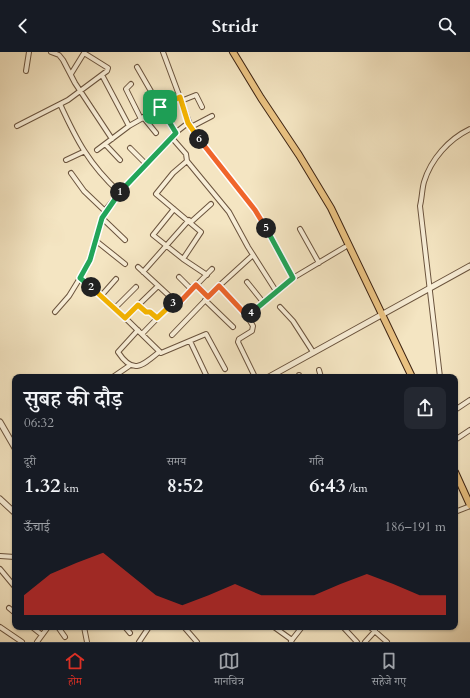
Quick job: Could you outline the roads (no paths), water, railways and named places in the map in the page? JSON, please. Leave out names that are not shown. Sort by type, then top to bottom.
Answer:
[{"type":"highway","points":[[233,52],[261,98],[299,155],[326,202],[345,247],[410,374]]},
{"type":"highway","points":[[326,202],[331,208],[407,374]]},
{"type":"highway","points":[[458,479],[470,506]]},
{"type":"street","points":[[26,71],[28,52]]},
{"type":"street","points":[[51,52],[61,57],[81,92],[112,139]]},
{"type":"street","points":[[163,52],[190,125],[255,210],[293,278]]},
{"type":"street","points":[[17,126],[81,92],[102,75],[108,68],[86,53],[71,74]]},
{"type":"street","points":[[137,67],[176,133]]},
{"type":"street","points":[[102,75],[129,126]]},
{"type":"street","points":[[131,84],[126,89],[142,118],[156,133]]},
{"type":"street","points":[[97,150],[129,126],[160,107],[196,95],[202,107]]},
{"type":"street","points":[[60,104],[83,152],[102,175],[120,192]]},
{"type":"street","points":[[55,312],[69,296],[88,265],[105,211],[120,192],[176,133],[190,125],[212,116]]},
{"type":"street","points":[[440,374],[420,206],[424,181],[437,156],[448,143],[470,129]]},
{"type":"street","points":[[172,138],[186,154],[187,161],[229,212],[253,255],[276,291]]},
{"type":"street","points":[[105,144],[120,160]]},
{"type":"street","points":[[130,148],[146,164]]},
{"type":"street","points":[[66,160],[83,152]]},
{"type":"street","points":[[183,259],[201,234],[190,221],[156,194],[173,173],[187,161]]},
{"type":"street","points":[[70,174],[84,191],[105,211]]},
{"type":"street","points":[[143,272],[190,221],[211,204]]},
{"type":"street","points":[[174,209],[153,233],[183,259],[207,275]]},
{"type":"street","points":[[102,218],[125,240]]},
{"type":"street","points":[[300,229],[319,263]]},
{"type":"street","points":[[95,240],[125,264]]},
{"type":"street","points":[[247,316],[293,278],[345,247]]},
{"type":"street","points":[[172,335],[219,286],[253,255]]},
{"type":"street","points":[[274,374],[380,314],[470,266]]},
{"type":"street","points":[[138,267],[178,304],[212,270]]},
{"type":"street","points":[[179,277],[192,290]]},
{"type":"street","points":[[80,278],[115,308],[159,352],[165,353],[205,334],[208,335],[225,369]]},
{"type":"street","points":[[101,296],[116,279]]},
{"type":"street","points":[[247,282],[263,302]]},
{"type":"street","points":[[196,285],[206,299],[233,328]]},
{"type":"street","points":[[125,318],[158,286]]},
{"type":"street","points":[[219,286],[247,316],[253,329],[239,339],[238,342],[254,374]]},
{"type":"street","points":[[115,308],[136,287]]},
{"type":"street","points":[[142,334],[174,301]]},
{"type":"street","points":[[138,305],[146,312],[150,312],[157,318]]},
{"type":"street","points":[[280,306],[293,321],[313,352]]},
{"type":"street","points":[[129,366],[118,352],[138,330]]},
{"type":"street","points":[[190,341],[206,374]]},
{"type":"street","points":[[117,374],[129,366],[134,367],[142,365],[159,352]]},
{"type":"street","points":[[319,370],[320,374]]},
{"type":"street","points":[[458,408],[470,400]]},
{"type":"street","points":[[0,422],[12,443]]},
{"type":"street","points":[[458,438],[470,430]]},
{"type":"street","points":[[0,499],[12,510]]},
{"type":"street","points":[[458,511],[470,506]]},
{"type":"street","points":[[0,556],[12,557]]},
{"type":"street","points":[[0,569],[2,575],[12,584]]},
{"type":"street","points":[[0,627],[22,642]]},
{"type":"street","points":[[36,630],[42,635]]},
{"type":"street","points":[[37,642],[46,630]]},
{"type":"street","points":[[60,630],[64,636]]},
{"type":"street","points":[[85,630],[87,642]]},
{"type":"street","points":[[139,642],[147,630]]},
{"type":"street","points":[[187,630],[197,642]]},
{"type":"street","points":[[278,630],[291,641],[300,630]]},
{"type":"street","points":[[345,630],[357,642]]},
{"type":"street","points":[[365,642],[375,631],[387,642]]}]
